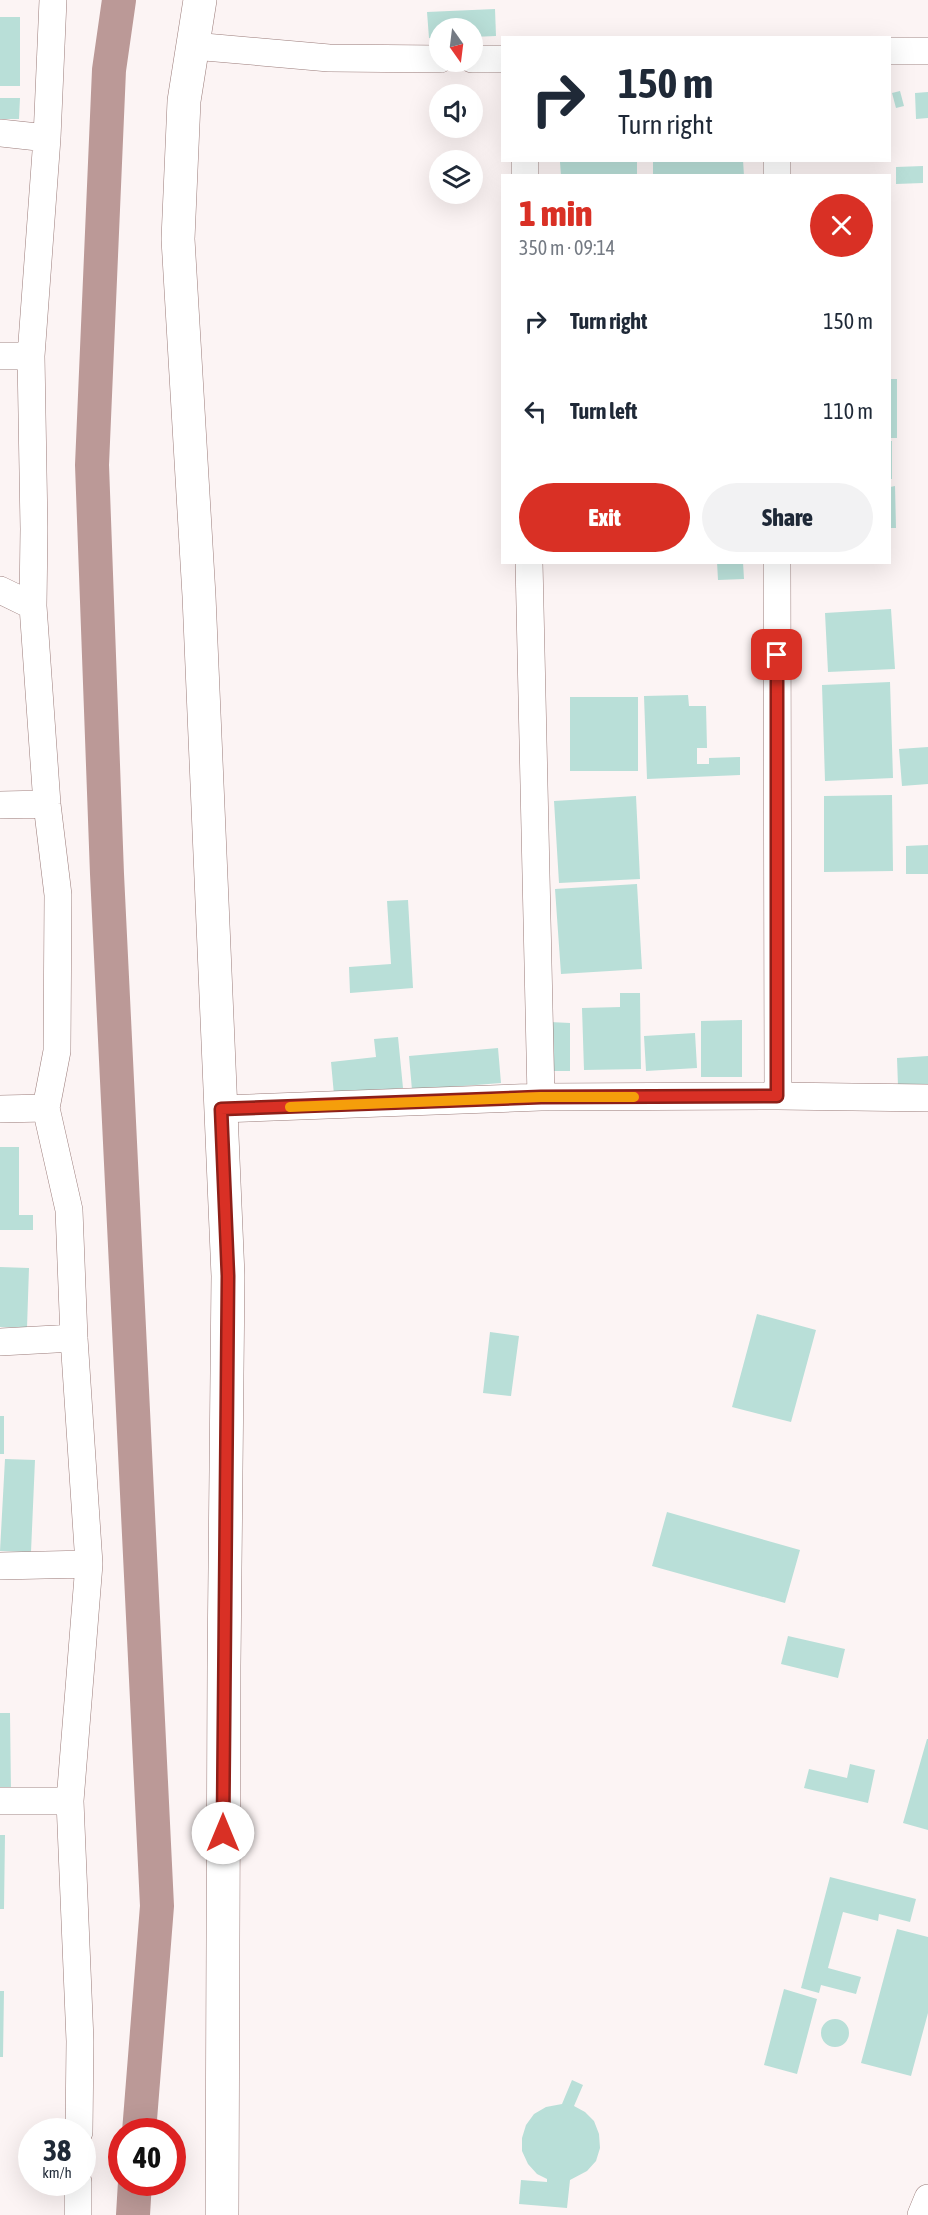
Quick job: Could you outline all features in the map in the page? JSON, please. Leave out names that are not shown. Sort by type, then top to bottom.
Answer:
[{"type":"street","points":[[53,0],[47,138],[31,356],[33,606],[47,804],[58,895],[57,1051],[46,1108],[69,1210],[74,1338],[88,1564],[70,1801],[80,2041],[79,2118]]},
{"type":"street","points":[[200,0],[184,101],[178,239],[199,596],[228,1276],[222,2215]]},
{"type":"street","points":[[193,46],[329,58],[429,59]]},
{"type":"street","points":[[891,51],[928,51]]},
{"type":"street","points":[[483,59],[501,59]]},
{"type":"street","points":[[0,133],[47,138]]},
{"type":"street","points":[[0,356],[31,356]]},
{"type":"street","points":[[529,564],[541,1097]]},
{"type":"street","points":[[777,564],[777,1096]]},
{"type":"street","points":[[0,590],[33,606]]},
{"type":"street","points":[[0,805],[47,804]]},
{"type":"street","points":[[221,1109],[541,1097],[928,1098]]},
{"type":"street","points":[[0,1109],[46,1108]]},
{"type":"street","points":[[0,1342],[74,1338]]},
{"type":"street","points":[[0,1566],[88,1564]]},
{"type":"street","points":[[0,1801],[70,1801]]},
{"type":"street","points":[[78,2196],[78,2215]]},
{"type":"street","points":[[921,2215],[928,2198]]},
{"type":"building","points":[[495,9],[496,36],[483,37],[483,18],[429,18],[429,38],[427,12]]},
{"type":"building","points":[[0,17],[20,17],[20,86],[0,86]]},
{"type":"building","points":[[900,91],[904,106],[896,108],[892,93]]},
{"type":"building","points":[[928,92],[928,118],[916,119],[915,93]]},
{"type":"building","points":[[0,98],[20,98],[19,119],[0,119]]},
{"type":"building","points":[[560,162],[637,162],[637,174],[561,174]]},
{"type":"building","points":[[653,162],[743,162],[744,174],[653,174]]},
{"type":"building","points":[[923,166],[923,183],[896,184],[896,167]]},
{"type":"building","points":[[891,379],[897,379],[897,438],[891,438]]},
{"type":"building","points":[[891,441],[892,441],[891,479]]},
{"type":"building","points":[[895,486],[896,528],[891,528],[891,487]]},
{"type":"building","points":[[717,564],[743,564],[744,579],[718,580]]},
{"type":"building","points":[[891,609],[895,669],[828,672],[825,613]]},
{"type":"building","points":[[890,682],[893,778],[825,781],[822,685]]},
{"type":"building","points":[[688,695],[689,706],[706,706],[707,748],[697,748],[697,764],[709,764],[709,758],[740,757],[740,775],[647,779],[644,696]]},
{"type":"building","points":[[570,697],[638,697],[638,771],[570,771]]},
{"type":"building","points":[[928,747],[928,784],[902,786],[899,749]]},
{"type":"building","points":[[892,795],[893,871],[824,872],[824,796]]},
{"type":"building","points":[[636,796],[640,879],[559,883],[554,801]]},
{"type":"building","points":[[928,845],[928,874],[906,874],[906,846]]},
{"type":"building","points":[[637,884],[642,969],[561,974],[555,889]]},
{"type":"building","points":[[408,900],[413,988],[350,993],[349,967],[391,964],[387,901]]},
{"type":"building","points":[[620,993],[640,993],[641,1069],[584,1070],[582,1008],[620,1007]]},
{"type":"building","points":[[742,1020],[742,1077],[701,1077],[701,1021]]},
{"type":"building","points":[[550,1022],[570,1023],[570,1071],[550,1071]]},
{"type":"building","points":[[695,1033],[697,1068],[646,1071],[644,1036]]},
{"type":"building","points":[[398,1037],[403,1088],[334,1095],[331,1062],[376,1057],[374,1039]]},
{"type":"building","points":[[498,1048],[501,1083],[412,1090],[409,1056]]},
{"type":"building","points":[[928,1056],[928,1084],[898,1086],[897,1058]]},
{"type":"building","points":[[0,1147],[19,1147],[19,1215],[33,1215],[33,1230],[0,1230]]},
{"type":"building","points":[[0,1267],[29,1268],[27,1328],[0,1327]]},
{"type":"building","points":[[757,1314],[816,1330],[791,1422],[732,1407]]},
{"type":"building","points":[[490,1332],[519,1336],[511,1396],[483,1393]]},
{"type":"building","points":[[0,1416],[4,1416],[4,1454],[0,1454]]},
{"type":"building","points":[[5,1459],[35,1460],[31,1552],[0,1551]]},
{"type":"building","points":[[667,1512],[800,1550],[785,1603],[652,1566]]},
{"type":"building","points":[[788,1636],[845,1649],[838,1678],[781,1664]]},
{"type":"building","points":[[0,1713],[10,1713],[11,1791],[0,1791]]},
{"type":"building","points":[[928,1739],[928,1830],[903,1823]]},
{"type":"building","points":[[850,1764],[875,1770],[868,1803],[804,1788],[809,1769],[847,1778]]},
{"type":"building","points":[[0,1835],[5,1835],[4,1909],[0,1909]]},
{"type":"building","points":[[830,1877],[916,1899],[910,1922],[879,1914],[878,1921],[843,1912],[828,1968],[861,1977],[856,1994],[821,1985],[819,1993],[801,1988]]},
{"type":"building","points":[[897,1929],[928,1937],[928,2013],[911,2076],[861,2063]]},
{"type":"building","points":[[784,1989],[817,1999],[797,2074],[764,2065]]},
{"type":"building","points":[[0,1991],[4,1991],[3,2057],[0,2057]]},
{"type":"building","points":[[835,2019],[845,2023],[849,2033],[845,2043],[835,2047],[825,2043],[821,2033],[825,2023]]},
{"type":"building","points":[[572,2080],[583,2085],[574,2106],[594,2121],[599,2134],[600,2148],[596,2161],[587,2171],[570,2180],[567,2208],[519,2204],[521,2180],[547,2182],[547,2179],[537,2174],[528,2164],[522,2151],[522,2138],[526,2125],[534,2114],[546,2107],[562,2104]]},
{"type":"waterway","points":[[119,0],[109,70],[92,465],[107,874],[157,1906],[140,2118]]},
{"type":"waterway","points":[[133,2215],[134,2196]]},
{"type":"slow traffic","points":[[290,1107],[541,1097],[634,1097]]},
{"type":"route","points":[[223,1833],[228,1276],[221,1109],[541,1097],[777,1096],[777,655]]}]
